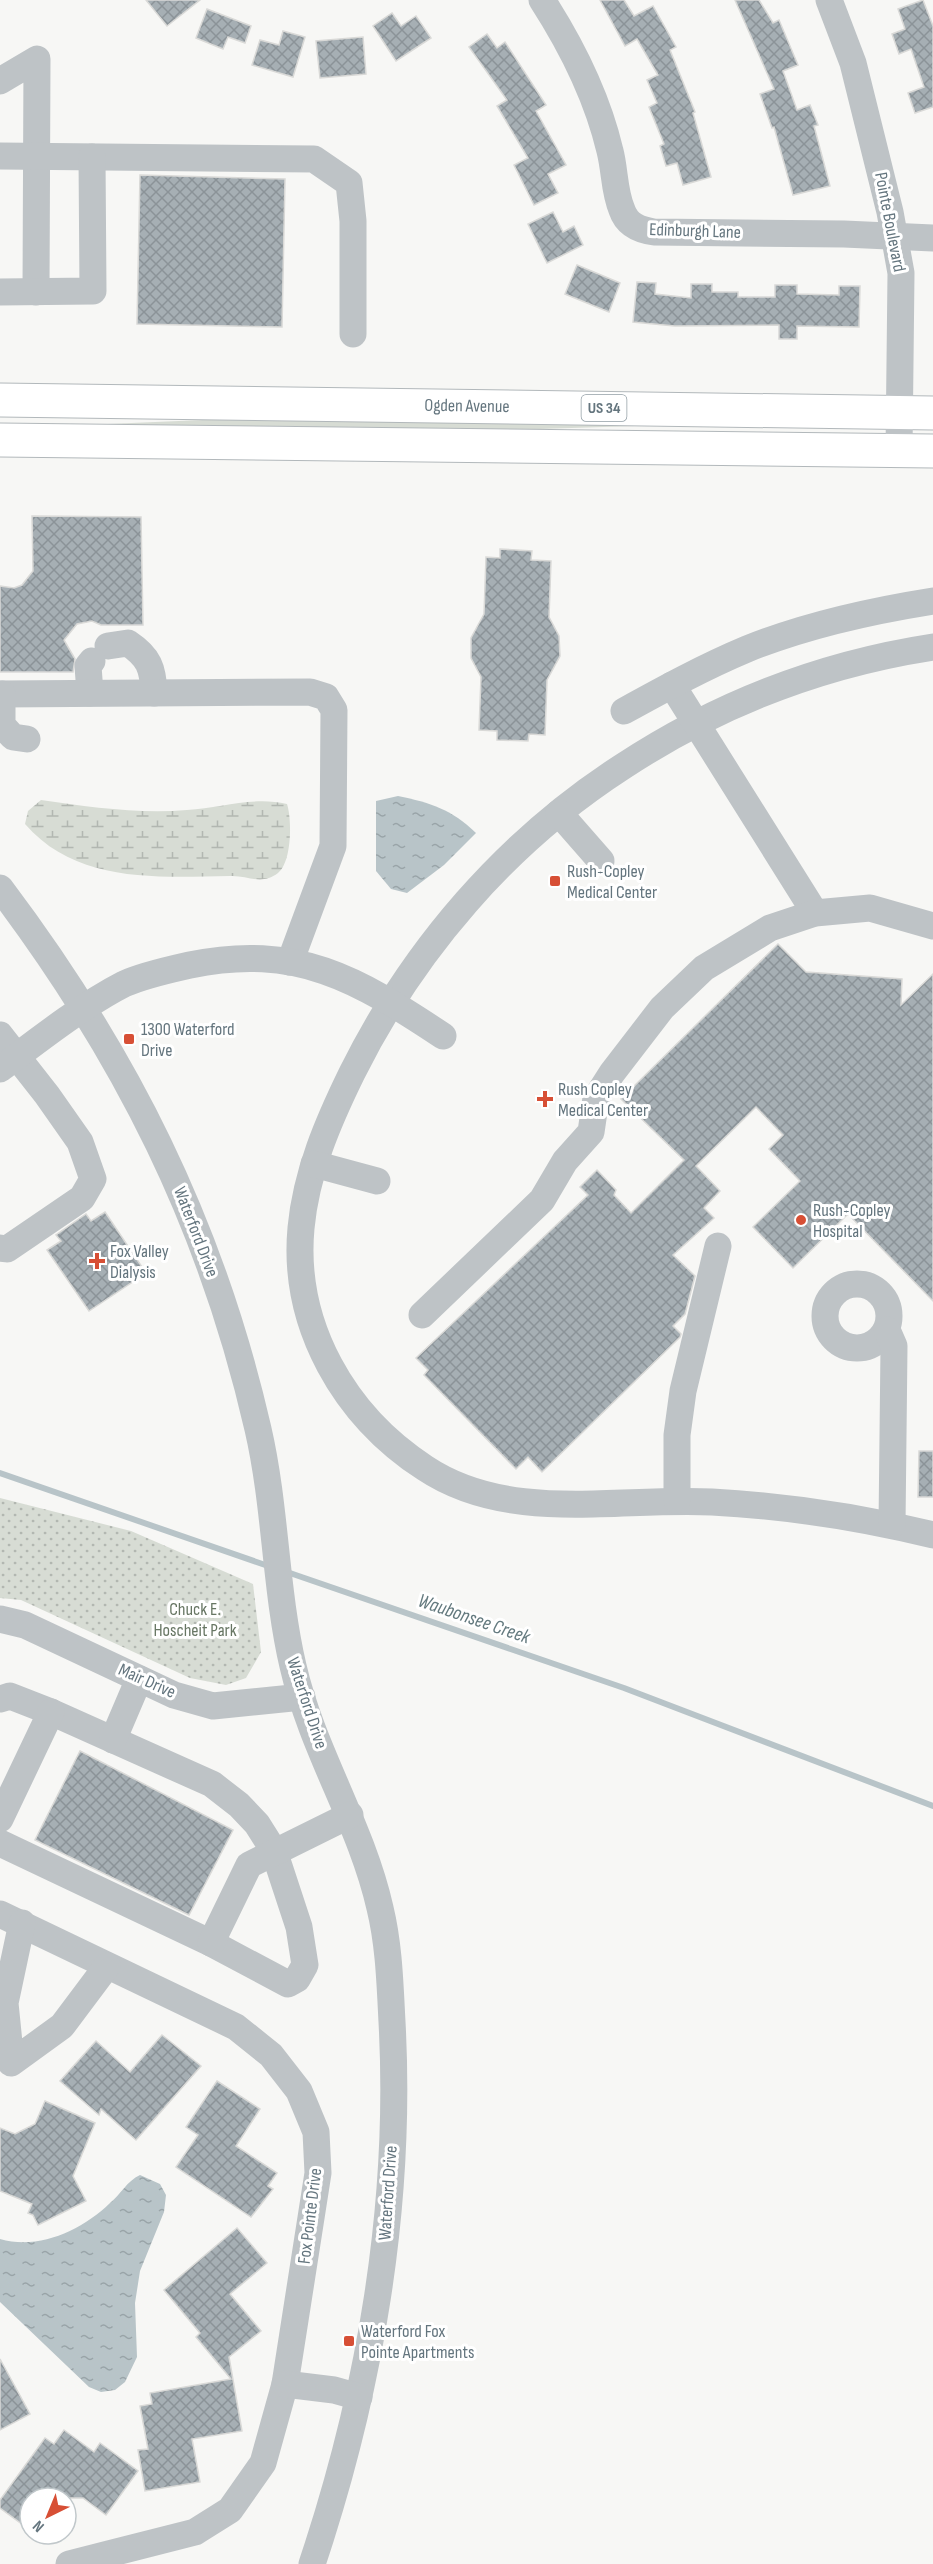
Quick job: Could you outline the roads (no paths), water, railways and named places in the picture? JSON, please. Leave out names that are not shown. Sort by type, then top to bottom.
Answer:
[{"type":"main road","name":"Ogden Avenue","points":[[0,400],[933,413]]},
{"type":"main road","name":"US 34","points":[[0,440],[933,451]]},
{"type":"street","name":"Edinburgh Lane","points":[[542,0],[581,66],[597,103],[611,152],[622,211],[630,223],[641,230],[933,238]]},
{"type":"street","name":"Pointe Boulevard","points":[[829,0],[853,63],[896,236],[902,273],[899,451]]},
{"type":"street","points":[[0,81],[37,59],[36,292]]},
{"type":"street","points":[[0,156],[314,159],[349,183],[353,221],[353,334]]},
{"type":"street","points":[[0,292],[93,291],[92,157]]},
{"type":"street","points":[[624,711],[747,649],[817,626],[864,614],[933,601]]},
{"type":"street","points":[[864,614],[874,658]]},
{"type":"street","points":[[90,693],[88,666],[100,654],[128,643],[149,661],[153,671],[154,693]]},
{"type":"street","points":[[933,647],[874,658],[798,679],[696,723],[621,767],[560,813],[502,864],[462,907],[390,1001],[344,1090],[314,1164],[305,1200],[300,1253],[307,1304],[313,1326],[325,1358],[343,1390],[392,1444],[429,1471],[469,1489],[516,1502],[562,1504],[677,1500],[786,1508],[933,1534]]},
{"type":"street","points":[[672,685],[815,913]]},
{"type":"street","points":[[27,739],[13,736],[2,725],[1,694],[310,692],[326,697],[334,710],[333,846],[290,962]]},
{"type":"street","points":[[560,813],[601,861]]},
{"type":"street","name":"Waterford Drive","points":[[0,888],[50,954],[85,1007],[145,1115],[201,1239],[240,1355],[259,1433],[275,1529],[289,1642],[302,1697],[371,1871],[382,1914],[388,1962],[394,2087],[391,2165],[384,2248],[359,2397],[340,2476],[312,2564]]},
{"type":"street","points":[[422,1315],[542,1200],[565,1161],[591,1132],[596,1098],[662,1008],[704,968],[770,928],[815,913],[870,908],[933,926]]},
{"type":"street","points":[[8,1063],[85,1007],[125,984],[176,968],[248,957],[290,962],[351,981],[390,1001],[443,1036]]},
{"type":"street","points":[[0,1035],[8,1063],[47,1095],[80,1142],[93,1179],[82,1198],[6,1250],[0,1248]]},
{"type":"street","points":[[314,1164],[376,1181]]},
{"type":"street","points":[[677,1500],[677,1435],[682,1391],[718,1246]]},
{"type":"street","points":[[887,1330],[894,1346],[892,1525]]},
{"type":"street","name":"Mair Drive","points":[[0,1619],[25,1625],[174,1695],[213,1706],[302,1697]]},
{"type":"street","points":[[113,1740],[139,1679]]},
{"type":"street","points":[[0,1699],[10,1696],[51,1712],[212,1784],[239,1805],[257,1824],[274,1851],[299,1927],[305,1965],[297,1978],[288,1984],[211,1943],[0,1843]]},
{"type":"street","points":[[0,1819],[51,1712]]},
{"type":"street","points":[[211,1943],[249,1865],[350,1815]]},
{"type":"street","points":[[11,1918],[5,2003],[11,2063],[62,2026],[107,1966]]},
{"type":"street","name":"Fox Pointe Drive","points":[[11,1918],[236,2027],[271,2055],[299,2091],[316,2132],[318,2173],[285,2384],[263,2463],[230,2510],[195,2532],[69,2564]]},
{"type":"street","points":[[285,2384],[334,2390],[359,2397]]},
{"type":"water","points":[[398,796],[440,808],[458,818],[476,833],[444,865],[407,893],[391,889],[376,871],[376,801]]},
{"type":"water","points":[[140,2175],[160,2184],[166,2195],[164,2212],[140,2271],[135,2303],[137,2357],[125,2382],[115,2390],[101,2392],[89,2387],[0,2302],[0,2239],[30,2242],[59,2236],[73,2230],[99,2213]]},
{"type":"waterway","name":"Waubonsee Creek","points":[[0,1473],[271,1567]]},
{"type":"waterway","name":"Waubonsee Creek","points":[[287,1572],[624,1688],[933,1806]]},
{"type":"place","name":"Rush-Copley Medical Center","points":[[555,881]]},
{"type":"place","name":"1300 Waterford Drive","points":[[129,1039]]},
{"type":"place","name":"Rush Copley Medical Center","points":[[545,1099]]},
{"type":"place","name":"Rush-Copley Hospital","points":[[801,1220]]},
{"type":"place","name":"Fox Valley Dialysis","points":[[97,1261]]},
{"type":"place","name":"Waterford Fox Pointe Apartments","points":[[349,2341]]},
{"type":"park label","name":"Chuck E. Hoscheit Park","points":[[195,1619]]}]
